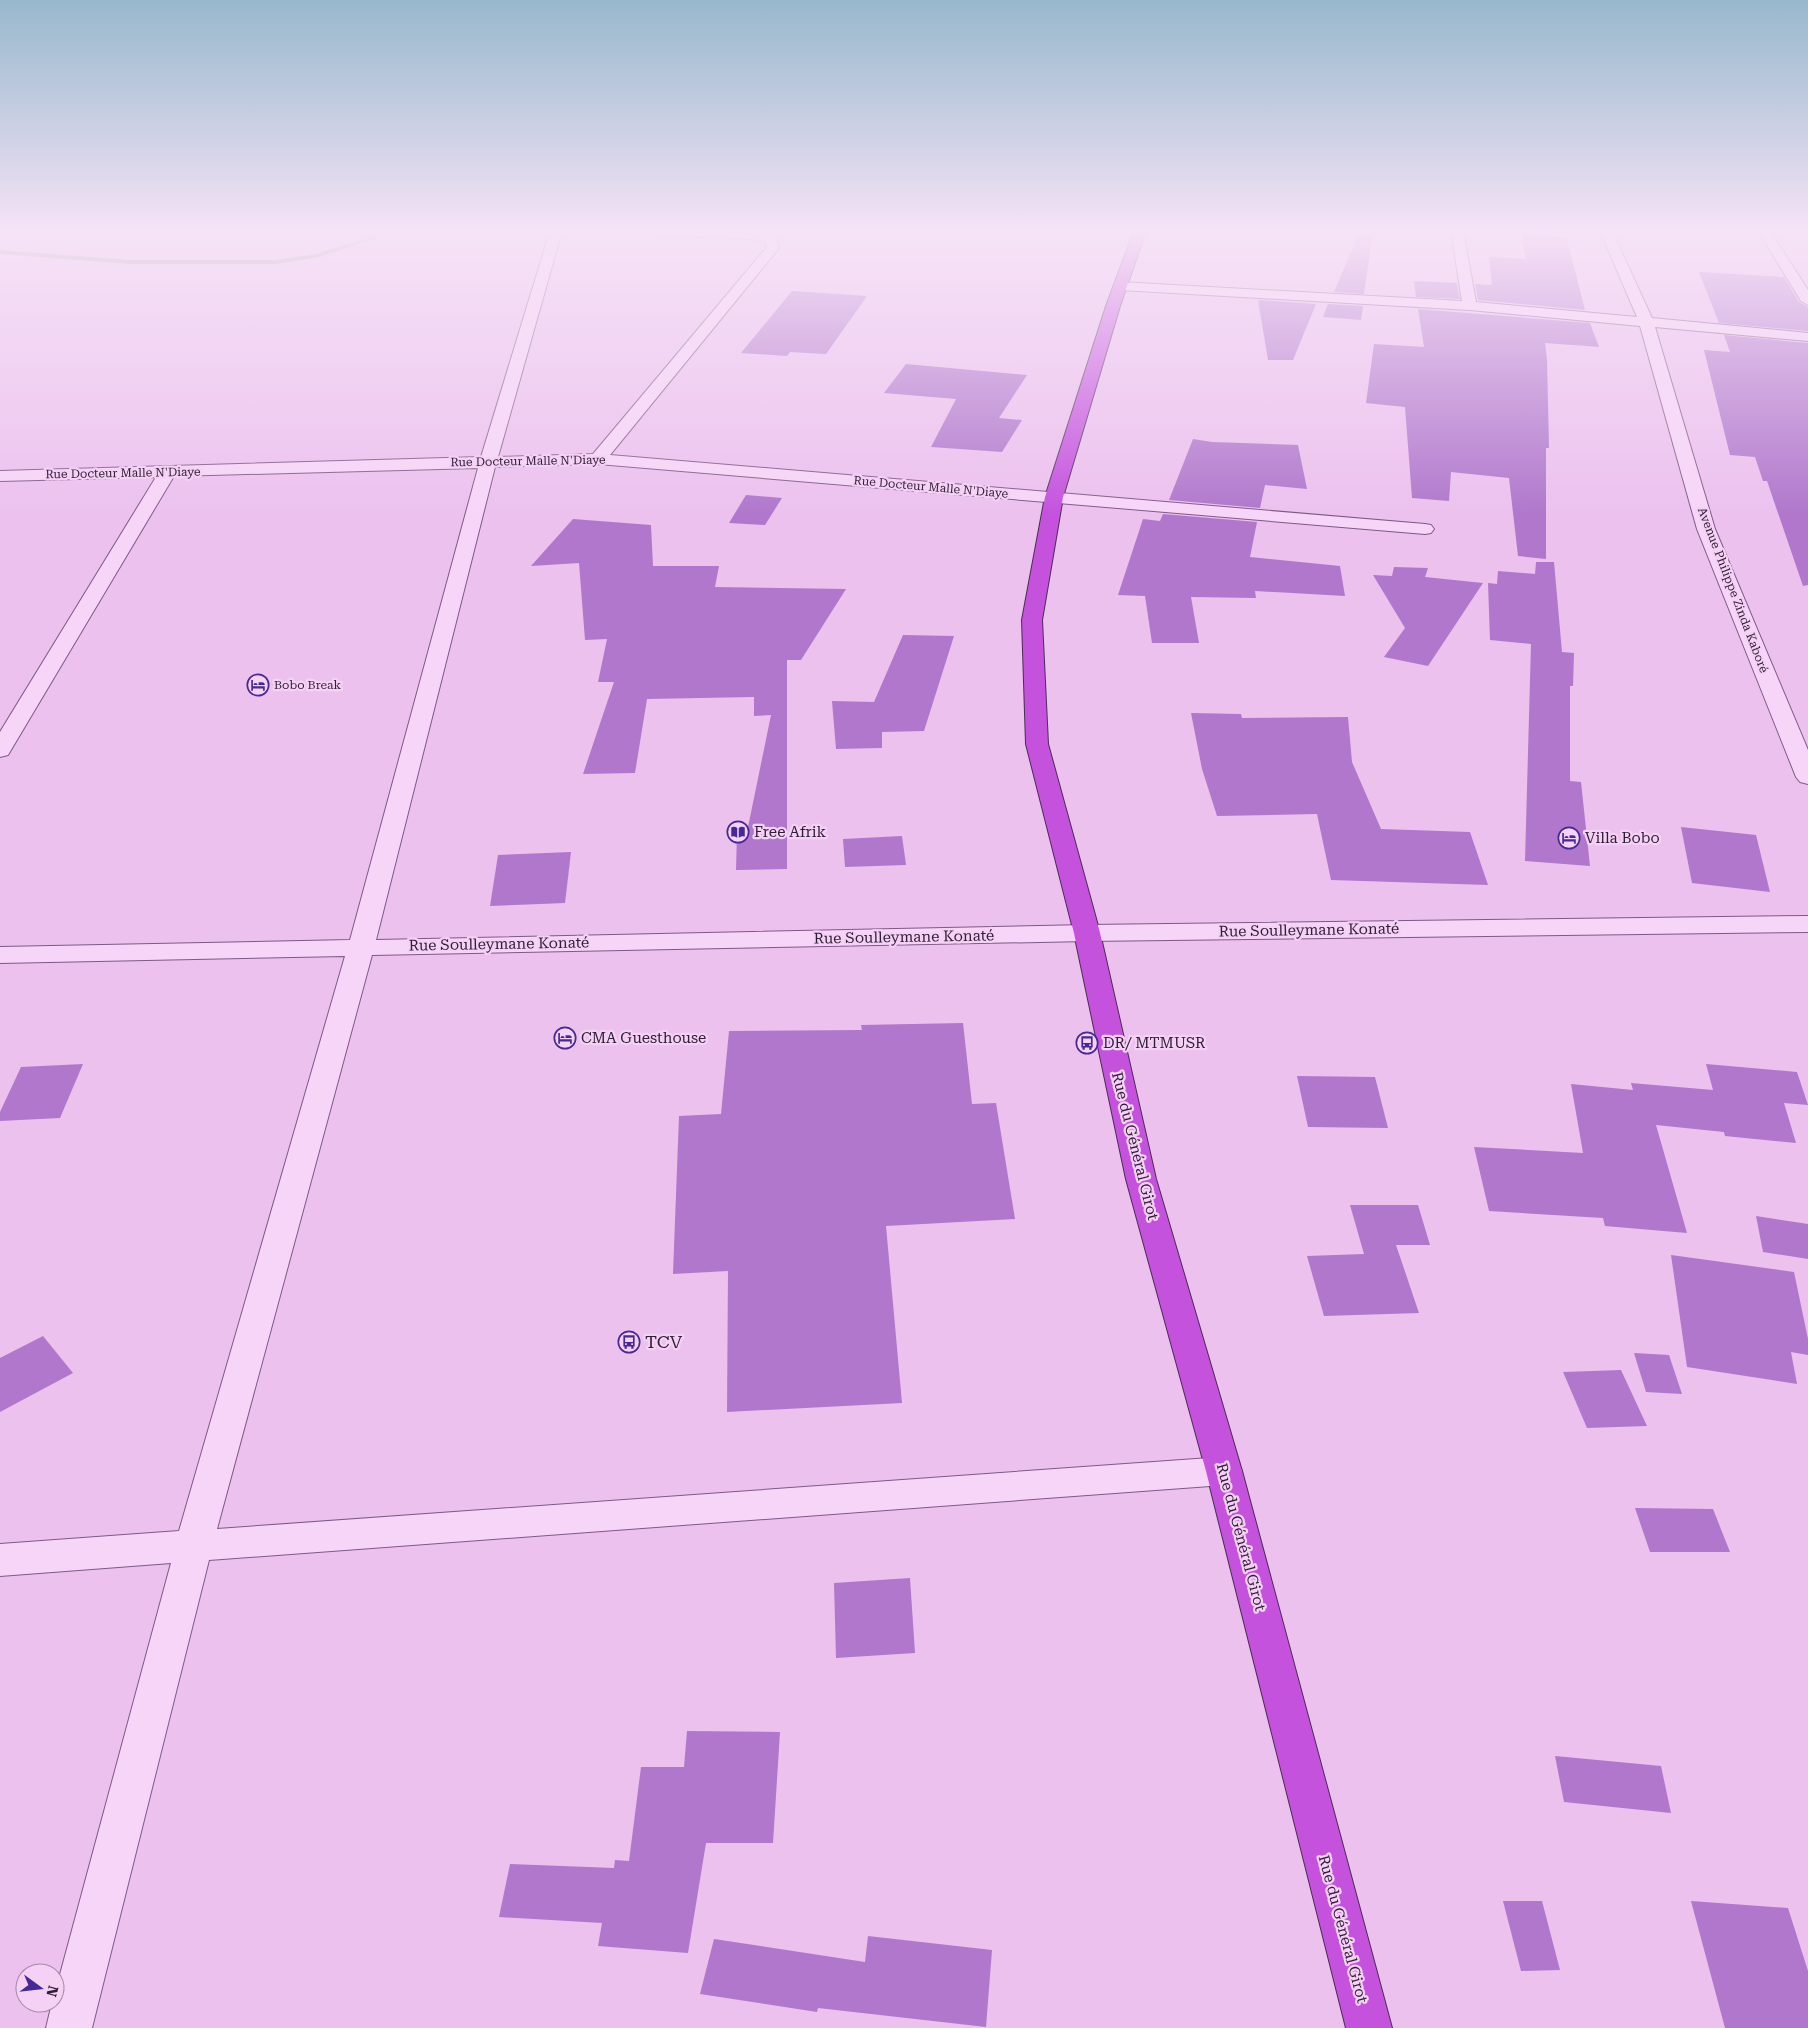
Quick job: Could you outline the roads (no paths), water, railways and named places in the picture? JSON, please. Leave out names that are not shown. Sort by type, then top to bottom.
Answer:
[{"type":"highway","name":"Rue du Général Girot","points":[[1108,326],[1054,497],[1032,620],[1037,744],[1087,933],[1108,1041],[1142,1180],[1224,1472],[1369,2028]]},
{"type":"street","points":[[69,2028],[194,1546],[360,947],[488,461],[528,326]]},
{"type":"street","points":[[598,459],[709,326]]},
{"type":"street","name":"Avenue Philippe Zinda Kaboré","points":[[1647,326],[1706,529],[1808,777]]},
{"type":"street","points":[[1685,326],[1808,337]]},
{"type":"street","name":"Rue Docteur Malle N'Diaye","points":[[0,476],[598,459],[1426,530]]},
{"type":"street","points":[[0,750],[168,472]]},
{"type":"street","name":"Rue Soulleymane Konaté","points":[[0,955],[1087,933],[1808,924]]},
{"type":"street","points":[[0,1560],[1224,1472]]},
{"type":"place","name":"Bobo Break","points":[[258,685]]},
{"type":"place","name":"Free Afrik","points":[[738,832]]},
{"type":"place","name":"Villa Bobo","points":[[1569,838]]},
{"type":"place","name":"CMA Guesthouse","points":[[565,1038]]},
{"type":"place","name":"DR/ MTMUSR","points":[[1087,1043]]},
{"type":"place","name":"TCV","points":[[629,1342]]}]
